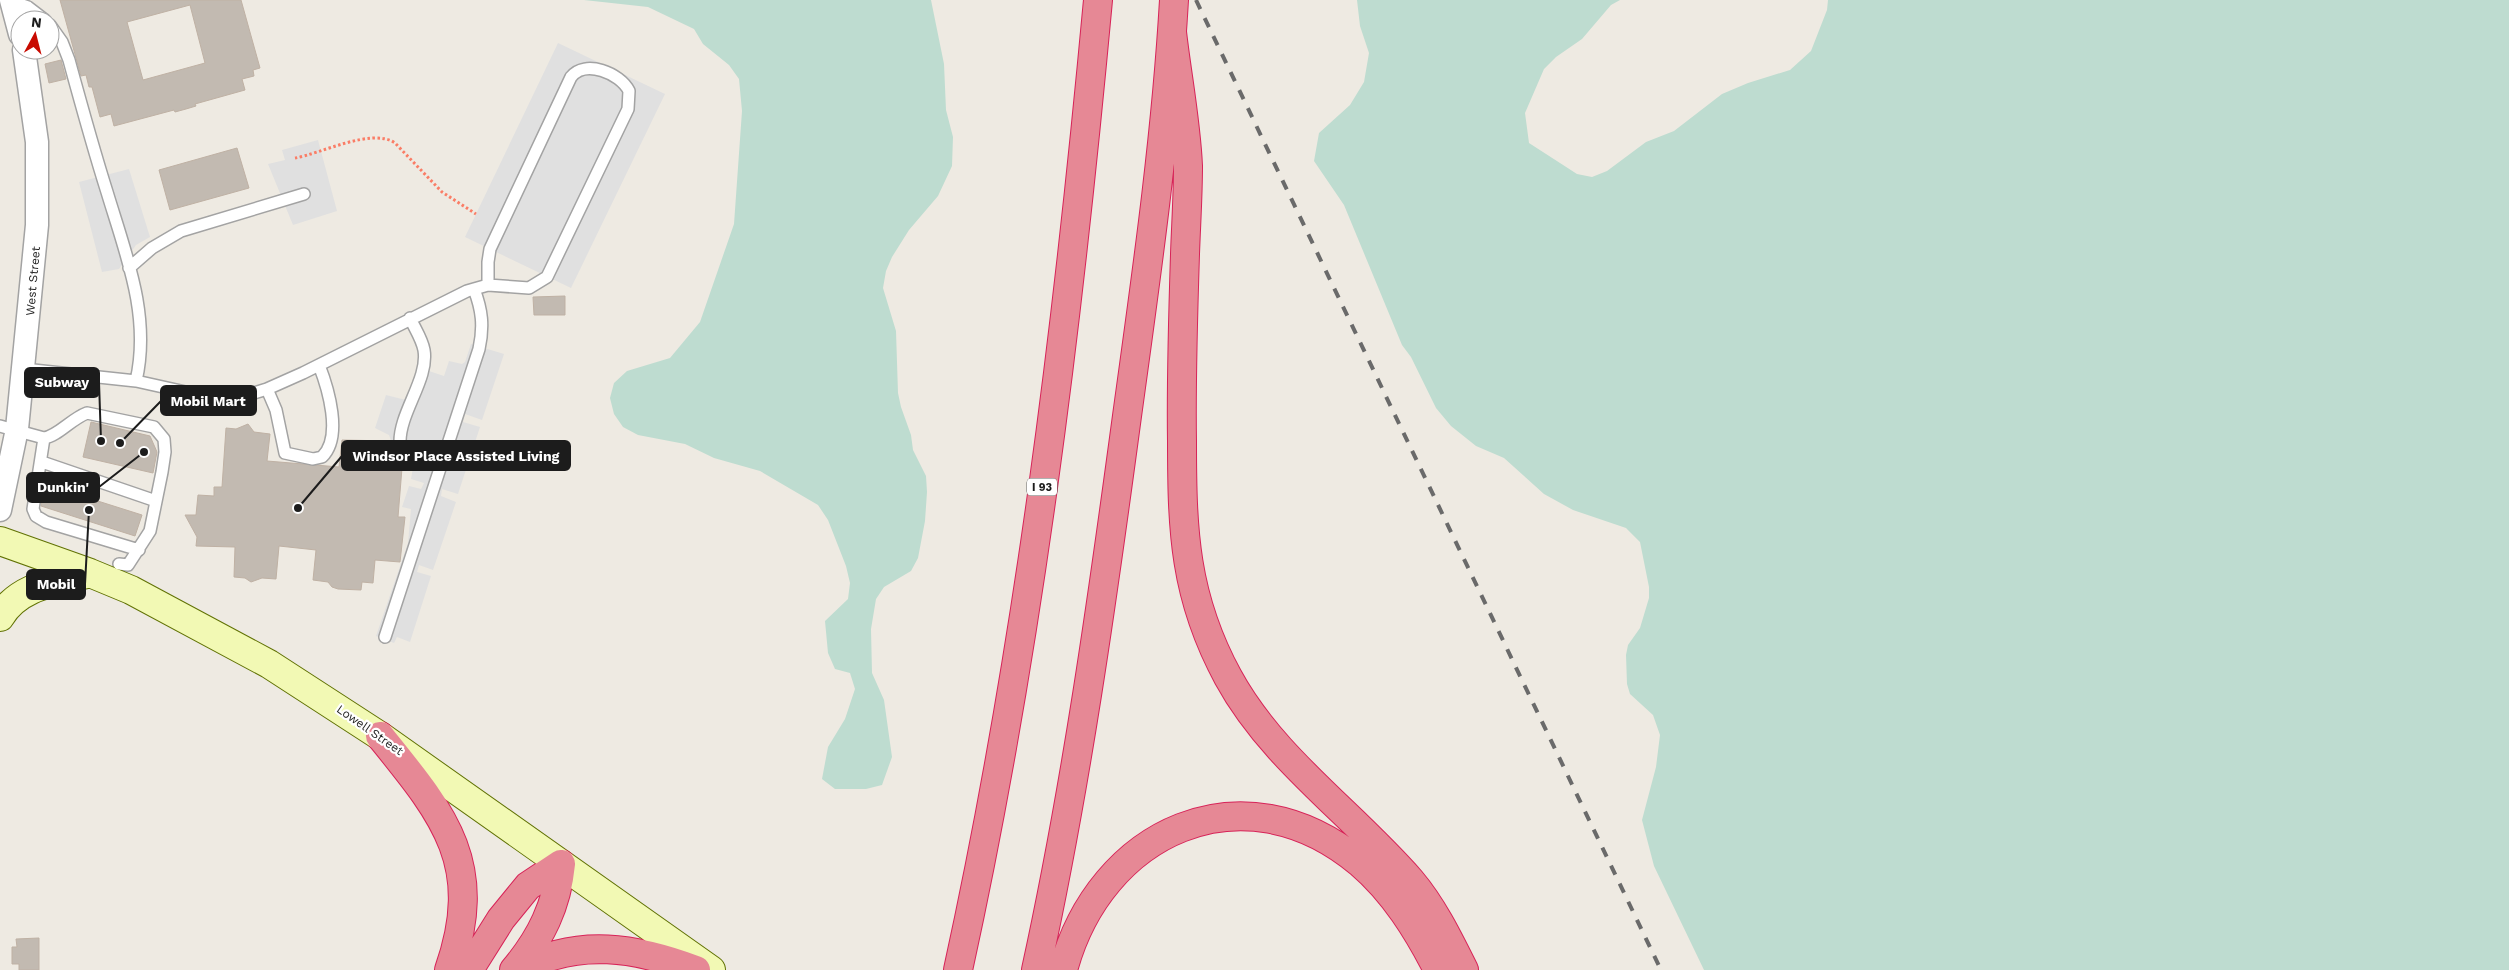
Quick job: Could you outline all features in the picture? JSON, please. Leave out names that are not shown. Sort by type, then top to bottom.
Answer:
[{"type":"highway","name":"I 93","points":[[958,970],[1009,709],[1049,441],[1083,158],[1098,0]]},
{"type":"highway","points":[[1036,970],[1055,884],[1086,711],[1147,271],[1174,0]]},
{"type":"highway","points":[[1172,32],[1188,165],[1181,376],[1182,524],[1188,565],[1199,608],[1207,632],[1227,676],[1256,721],[1302,772],[1411,882],[1447,936],[1464,970]]},
{"type":"highway","points":[[380,736],[429,798],[449,832],[457,853],[462,881],[463,909],[449,970]]},
{"type":"highway","points":[[1063,970],[1076,932],[1087,910],[1099,890],[1131,856],[1157,838],[1186,826],[1237,817],[1286,823],[1318,837],[1354,858],[1384,887],[1400,907],[1422,939],[1438,970]]},
{"type":"highway","points":[[469,970],[501,919],[528,886],[561,864]]},
{"type":"highway","points":[[514,970],[538,937],[551,913],[559,884],[561,864]]},
{"type":"highway","points":[[520,970],[554,956],[594,948],[646,954],[696,970]]},
{"type":"main road","name":"Lowell Street","points":[[0,541],[107,573],[261,660],[380,736],[711,970]]},
{"type":"main road","points":[[0,616],[10,603],[28,591],[107,573]]},
{"type":"street","name":"West Street","points":[[0,510],[9,428],[24,369],[36,250],[38,167],[32,98],[26,60]]},
{"type":"lane","points":[[11,1],[32,10]]},
{"type":"lane","points":[[60,39],[69,60],[129,268],[142,330],[141,358],[136,381]]},
{"type":"lane","points":[[24,369],[136,381],[199,395],[227,398],[241,397],[267,389],[319,365],[410,318],[474,289],[488,286],[529,288],[547,277],[629,105],[628,92],[621,81],[590,68],[577,71],[571,77],[490,250],[488,286]]},
{"type":"lane","points":[[129,268],[152,248],[181,231],[304,194]]},
{"type":"lane","points":[[385,637],[480,348],[483,330],[481,307],[474,289]]},
{"type":"lane","points":[[410,318],[421,342],[424,357],[402,428],[400,443],[408,452],[441,465]]},
{"type":"lane","points":[[267,389],[276,410],[285,453],[313,459],[322,458],[329,446],[331,416],[328,390],[319,365]]},
{"type":"lane","points":[[9,428],[36,438],[50,437],[77,417],[87,413],[154,427],[164,439],[165,452],[150,531],[128,565],[107,573]]},
{"type":"lane","points":[[44,438],[42,462],[33,502],[33,510],[36,516],[46,522],[139,550]]},
{"type":"lane","points":[[42,462],[156,501]]},
{"type":"lane","points":[[107,573],[116,557],[120,544]]},
{"type":"path","points":[[295,158],[350,143],[386,138],[394,143],[442,192],[476,214]]},
{"type":"green space","points":[[584,0],[931,0],[944,64],[946,110],[953,137],[952,166],[938,196],[909,230],[892,257],[886,271],[883,288],[896,331],[898,393],[901,407],[911,435],[913,450],[926,476],[927,492],[925,521],[918,558],[911,571],[884,587],[876,599],[871,629],[872,673],[884,700],[892,757],[882,785],[866,789],[835,789],[822,779],[828,747],[845,719],[855,689],[850,673],[835,669],[828,653],[825,621],[848,599],[850,583],[846,566],[828,520],[818,505],[760,471],[714,458],[685,444],[638,435],[623,427],[614,414],[610,398],[614,383],[627,371],[670,358],[700,322],[734,224],[742,111],[739,79],[729,65],[703,44],[694,29],[648,7]]},
{"type":"green space","points":[[1357,0],[1620,0],[1611,5],[1582,39],[1556,57],[1544,69],[1525,113],[1529,143],[1577,174],[1592,177],[1607,171],[1646,142],[1674,131],[1722,94],[1748,83],[1790,70],[1811,51],[1827,10],[1828,0],[2509,0],[2509,970],[1704,970],[1654,866],[1642,820],[1656,767],[1660,735],[1653,715],[1630,694],[1627,684],[1626,655],[1628,645],[1640,628],[1649,598],[1649,587],[1640,542],[1626,528],[1573,510],[1544,494],[1504,458],[1476,446],[1451,426],[1436,408],[1411,357],[1402,345],[1344,205],[1314,161],[1319,133],[1350,105],[1364,82],[1369,53],[1360,26]]},
{"type":"shaded area","points":[[558,43],[665,94],[571,288],[465,237]]},
{"type":"shaded area","points":[[318,140],[337,211],[293,225],[268,164],[285,160],[282,150]]},
{"type":"shaded area","points":[[129,169],[150,237],[136,245],[119,269],[102,272],[79,182]]},
{"type":"shaded area","points":[[471,344],[504,354],[482,420],[465,414],[463,422],[480,427],[458,494],[442,489],[441,496],[456,502],[433,570],[419,565],[417,572],[431,576],[410,642],[397,637],[394,643],[376,636],[408,543],[411,509],[402,507],[409,486],[421,489],[424,483],[411,479],[413,468],[395,452],[389,435],[375,428],[386,395],[418,403],[429,371],[444,376],[449,361],[462,364],[465,362]]},
{"type":"building","points":[[60,0],[241,0],[260,68],[253,70],[254,76],[242,79],[245,90],[195,104],[196,106],[186,109],[175,112],[174,110],[114,126],[111,114],[100,117],[92,87],[89,87],[86,75],[81,76]],"holes":[[[190,5],[205,63],[143,80],[127,22]]]},
{"type":"building","points":[[61,60],[66,79],[49,83],[45,64]]},
{"type":"building","points":[[237,148],[249,188],[170,210],[159,170]]},
{"type":"building","points":[[565,296],[565,315],[534,315],[533,297]]},
{"type":"building","points":[[91,422],[150,436],[157,452],[153,473],[83,457]]},
{"type":"building","points":[[248,424],[254,432],[270,434],[267,461],[339,467],[342,440],[390,441],[388,466],[402,468],[398,517],[405,517],[400,562],[375,560],[373,583],[362,582],[361,590],[338,589],[332,587],[328,582],[313,580],[316,550],[279,546],[276,579],[262,578],[251,582],[245,578],[234,577],[235,547],[196,546],[197,537],[185,515],[196,515],[198,495],[214,496],[214,487],[222,487],[226,428],[236,429]]},
{"type":"building","points":[[44,484],[142,515],[135,536],[41,506]]},
{"type":"building","points":[[39,938],[39,970],[19,970],[19,964],[12,964],[12,947],[17,947],[16,939]]},
{"type":"railway","points":[[1196,0],[1661,970]]},
{"type":"place","name":"Subway","points":[[101,441]]},
{"type":"place","name":"Mobil Mart","points":[[120,443]]},
{"type":"place","name":"Dunkin'","points":[[144,452]]},
{"type":"place","name":"Windsor Place Assisted Living","points":[[298,508]]},
{"type":"place","name":"Mobil","points":[[89,510]]}]
